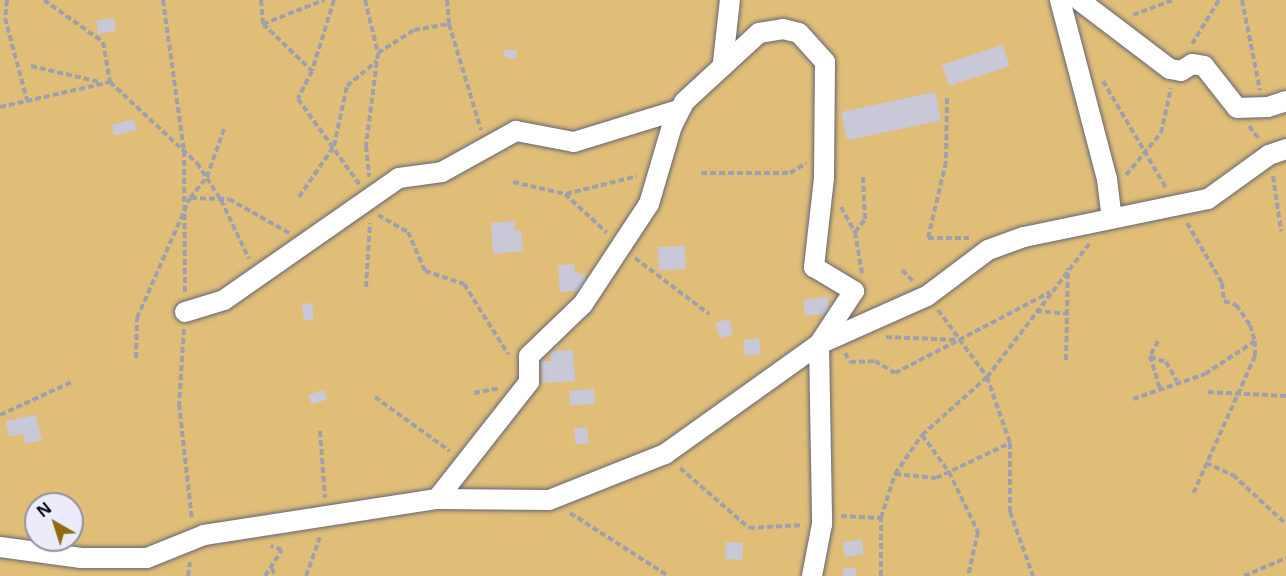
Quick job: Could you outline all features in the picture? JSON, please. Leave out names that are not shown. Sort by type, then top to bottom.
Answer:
[{"type":"street","points":[[723,62],[730,0]]},
{"type":"street","points":[[1060,0],[1107,179],[1112,218]]},
{"type":"street","points":[[1079,0],[1175,71],[1198,64],[1237,108],[1277,104]]},
{"type":"street","points":[[437,499],[529,382],[529,356],[583,304],[649,204],[678,110],[723,62],[759,33],[783,29],[799,33],[812,44],[825,62],[824,178],[814,267],[854,291],[819,344],[822,520],[812,576]]},
{"type":"street","points":[[185,312],[214,305],[371,194],[399,178],[442,172],[516,131],[574,142],[586,141],[678,110]]},
{"type":"street","points":[[0,547],[81,558],[147,558],[194,538],[437,499],[549,500],[665,454],[819,344],[927,296],[988,250],[1024,237],[1208,199],[1269,155],[1286,149]]},
{"type":"path","points":[[7,0],[5,18],[27,100]]},
{"type":"path","points":[[44,0],[103,42],[110,82],[184,151],[207,177],[221,200],[257,276]]},
{"type":"path","points":[[163,0],[184,151],[187,205],[185,312],[179,404],[194,538]]},
{"type":"path","points":[[261,0],[263,24],[312,71]]},
{"type":"path","points":[[263,24],[324,0]]},
{"type":"path","points":[[334,0],[312,71],[298,99],[360,185],[371,194]]},
{"type":"path","points":[[365,0],[378,53],[366,146],[371,194]]},
{"type":"path","points":[[447,0],[449,24],[484,149]]},
{"type":"path","points":[[1114,26],[1145,8],[1173,0]]},
{"type":"path","points":[[1107,179],[1116,187],[1161,133],[1175,71],[1219,0]]},
{"type":"path","points":[[1242,0],[1259,87],[1277,104]]},
{"type":"path","points":[[378,53],[414,30],[449,24]]},
{"type":"path","points":[[298,197],[333,146],[347,86],[377,61]]},
{"type":"path","points":[[31,66],[103,83]]},
{"type":"path","points":[[1097,71],[1169,192]]},
{"type":"path","points":[[0,107],[110,82]]},
{"type":"path","points":[[928,238],[946,162],[947,98]]},
{"type":"path","points":[[136,358],[137,318],[190,198],[207,177],[224,129]]},
{"type":"path","points":[[701,173],[790,173],[824,152]]},
{"type":"path","points":[[565,194],[658,171]]},
{"type":"path","points":[[855,232],[865,219],[863,176]]},
{"type":"path","points":[[824,178],[855,232],[864,278]]},
{"type":"path","points":[[190,198],[229,199],[303,241]]},
{"type":"path","points":[[366,287],[370,210],[408,232],[424,271],[464,284],[510,357],[529,356]]},
{"type":"path","points":[[1181,212],[1222,283],[1224,301],[1236,305],[1255,341],[1255,356],[1193,494]]},
{"type":"path","points":[[881,576],[881,518],[895,474],[922,435],[987,377],[1068,268],[1112,218]]},
{"type":"path","points":[[1066,360],[1068,268]]},
{"type":"path","points":[[902,270],[927,296],[987,377],[1011,443],[1010,512],[1032,576]]},
{"type":"path","points":[[838,336],[850,362],[875,361],[895,373],[1050,291]]},
{"type":"path","points":[[1036,311],[1068,314]]},
{"type":"path","points":[[882,337],[959,340]]},
{"type":"path","points":[[1158,341],[1150,356],[1160,389]]},
{"type":"path","points":[[1133,399],[1177,381],[1205,374],[1255,341]]},
{"type":"path","points":[[1150,356],[1166,362],[1177,381]]},
{"type":"path","points":[[0,416],[74,381]]},
{"type":"path","points":[[1208,392],[1236,396],[1286,396]]},
{"type":"path","points":[[375,397],[467,463]]},
{"type":"path","points":[[922,435],[949,472],[978,532],[968,576]]},
{"type":"path","points":[[895,474],[936,477],[1011,443]]},
{"type":"path","points":[[665,454],[750,528],[822,520],[881,518]]},
{"type":"path","points":[[1206,463],[1233,475],[1286,524]]},
{"type":"path","points":[[549,500],[668,576]]},
{"type":"path","points":[[262,543],[282,550],[265,576]]},
{"type":"path","points":[[1244,576],[1286,558]]},
{"type":"path","points":[[272,568],[275,576]]},
{"type":"shaded area","points":[[0,0],[1286,0],[1286,576],[0,576]]},
{"type":"building","points":[[114,18],[116,31],[98,34],[96,21]]},
{"type":"building","points":[[1003,45],[1010,66],[949,86],[942,65]]},
{"type":"building","points":[[503,50],[517,50],[516,59],[506,58]]},
{"type":"building","points":[[935,92],[941,120],[847,140],[841,112]]},
{"type":"building","points":[[134,119],[137,130],[115,136],[112,125]]},
{"type":"building","points":[[515,221],[515,231],[521,230],[523,251],[493,254],[491,223]]},
{"type":"building","points":[[685,246],[686,269],[659,270],[658,247]]},
{"type":"building","points":[[574,264],[575,272],[585,275],[587,290],[560,292],[558,265]]},
{"type":"building","points":[[828,297],[830,313],[805,316],[803,300]]},
{"type":"building","points":[[312,303],[314,319],[304,320],[302,304]]},
{"type":"building","points":[[729,319],[733,334],[720,338],[715,323]]},
{"type":"building","points":[[759,338],[761,354],[745,356],[743,340]]},
{"type":"building","points":[[573,350],[575,381],[543,383],[541,361],[551,361],[551,351]]},
{"type":"building","points":[[594,389],[595,404],[570,406],[569,391]]},
{"type":"building","points":[[324,390],[327,400],[312,404],[309,395]]},
{"type":"building","points":[[36,415],[42,440],[25,444],[23,434],[9,437],[6,421]]},
{"type":"building","points":[[587,427],[589,443],[576,444],[574,429]]},
{"type":"building","points":[[861,539],[864,554],[845,557],[842,543]]},
{"type":"building","points":[[726,542],[743,543],[742,560],[725,559]]},
{"type":"building","points":[[843,568],[856,568],[856,576],[843,576]]}]
